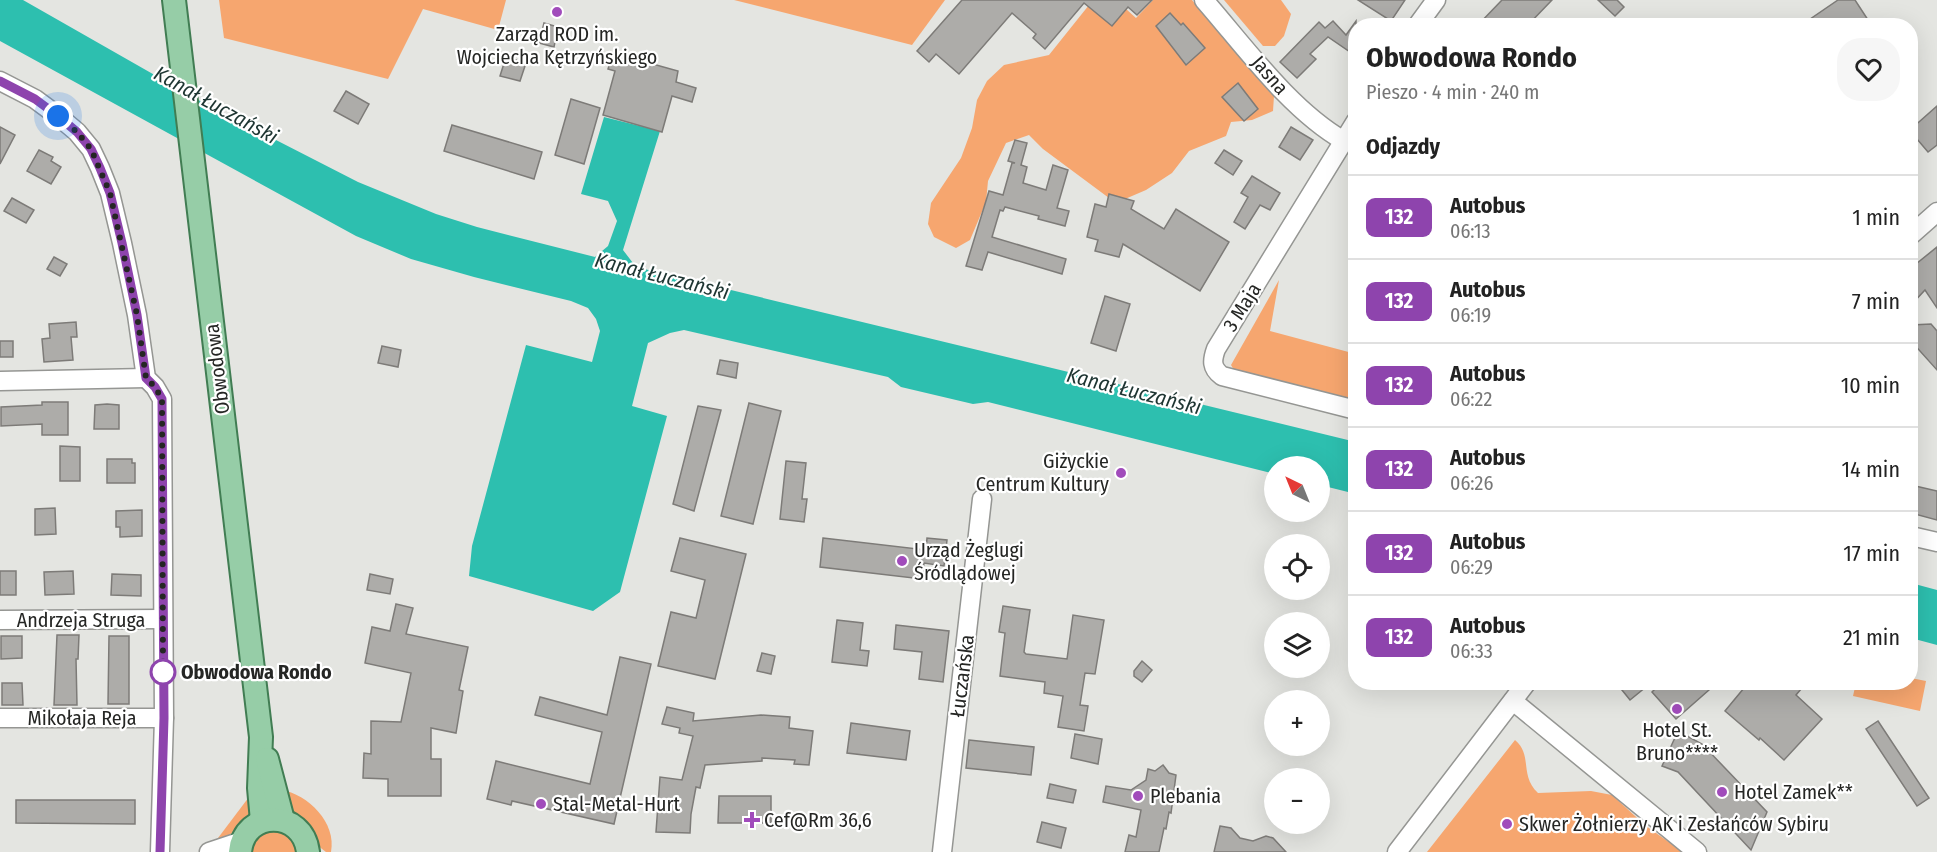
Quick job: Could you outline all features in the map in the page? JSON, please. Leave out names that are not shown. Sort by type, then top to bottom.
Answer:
[{"type":"main road","name":"Obwodowa","points":[[175,10],[261,737],[259,788],[273,821]]},
{"type":"main road","points":[[241,847],[250,829],[273,821],[298,829],[304,836],[308,852]]},
{"type":"street","name":"Jasna","points":[[1204,0],[1297,107],[1344,141]]},
{"type":"street","points":[[1423,18],[1436,0]]},
{"type":"street","points":[[0,81],[35,99],[58,116],[77,132],[91,149],[110,193],[137,315],[146,378],[162,399],[164,718],[160,852]]},
{"type":"street","name":"3 Maja","points":[[1348,134],[1216,349],[1212,360],[1216,371],[1222,375],[1348,408]]},
{"type":"street","points":[[1918,231],[1933,223]]},
{"type":"street","points":[[0,381],[146,378]]},
{"type":"street","name":"Łuczańska","points":[[942,852],[982,499]]},
{"type":"street","points":[[1918,538],[1937,543]]},
{"type":"street","name":"Andrzeja Struga","points":[[0,620],[162,619]]},
{"type":"street","points":[[1397,852],[1521,690]]},
{"type":"street","points":[[1512,701],[1697,852]]},
{"type":"street","name":"Mikołaja Reja","points":[[0,718],[164,718]]},
{"type":"street","points":[[209,852],[241,847]]},
{"type":"shaded area","points":[[219,0],[506,0],[498,30],[423,9],[388,79],[224,38]]},
{"type":"shaded area","points":[[734,0],[945,0],[912,45]]},
{"type":"shaded area","points":[[1093,0],[1116,0],[1136,18],[1153,0],[1192,0],[1274,96],[1273,111],[1252,120],[1231,122],[1226,136],[1189,151],[1172,173],[1146,190],[1125,199],[1109,198],[1043,149],[1029,135],[1006,143],[988,181],[986,202],[970,240],[956,248],[934,237],[928,224],[931,203],[961,158],[972,128],[977,100],[987,81],[1004,65],[1049,55]]},
{"type":"shaded area","points":[[1224,0],[1281,0],[1291,14],[1284,36],[1275,46],[1263,46]]},
{"type":"shaded area","points":[[1279,280],[1270,331],[1348,352],[1348,401],[1234,370],[1231,365]]},
{"type":"shaded area","points":[[1918,679],[1926,681],[1920,711],[1853,696],[1854,690],[1918,690]]},
{"type":"shaded area","points":[[1515,740],[1524,752],[1529,779],[1538,793],[1591,791],[1612,795],[1646,826],[1683,852],[1427,852]]},
{"type":"shaded area","points":[[281,790],[301,797],[318,812],[330,831],[331,852],[326,852],[317,845],[305,822],[291,812]]},
{"type":"shaded area","points":[[252,793],[251,817],[233,839],[215,842]]},
{"type":"shaded area","points":[[272,831],[288,837],[296,852],[252,852],[258,838]]},
{"type":"water","name":"Kanał Łuczański","points":[[0,0],[23,0],[202,102],[358,182],[436,214],[477,227],[595,257],[608,246],[617,221],[608,201],[581,194],[604,117],[660,131],[623,250],[636,267],[1348,440],[1348,492],[1330,488],[1330,456],[1264,456],[1264,471],[988,402],[973,404],[901,387],[888,377],[684,330],[670,333],[648,343],[632,406],[667,416],[620,592],[593,611],[469,576],[472,546],[526,345],[592,362],[600,331],[596,319],[588,308],[571,301],[411,259],[356,236],[0,41]]},
{"type":"water","points":[[1918,585],[1937,590],[1937,645],[1918,640]]},
{"type":"building","points":[[962,0],[1152,0],[1137,15],[1128,7],[1112,26],[1084,3],[1045,49],[1033,38],[1036,34],[1012,13],[959,74],[936,54],[929,62],[917,51]]},
{"type":"building","points":[[1358,0],[1405,0],[1393,18],[1386,18]]},
{"type":"building","points":[[1502,0],[1552,0],[1535,18],[1485,18]]},
{"type":"building","points":[[1598,0],[1617,0],[1624,7],[1615,16]]},
{"type":"building","points":[[1838,0],[1855,0],[1867,18],[1812,18]]},
{"type":"building","points":[[1170,13],[1181,25],[1183,23],[1205,48],[1186,65],[1156,26]]},
{"type":"building","points":[[1333,21],[1346,35],[1348,32],[1348,51],[1328,37],[1310,54],[1316,59],[1297,78],[1280,62],[1319,22],[1325,28]]},
{"type":"building","points":[[544,23],[558,27],[554,47],[539,43]]},
{"type":"building","points":[[613,53],[678,71],[676,82],[696,88],[692,102],[672,96],[662,132],[603,115],[615,71],[608,69]]},
{"type":"building","points":[[506,57],[526,63],[520,81],[500,76]]},
{"type":"building","points":[[1238,83],[1258,109],[1244,121],[1222,97]]},
{"type":"building","points":[[346,91],[369,104],[358,124],[334,111]]},
{"type":"building","points":[[571,99],[600,108],[584,164],[555,155]]},
{"type":"building","points":[[1937,106],[1937,145],[1928,152],[1918,140],[1918,123]]},
{"type":"building","points":[[452,125],[542,152],[534,179],[444,151]]},
{"type":"building","points":[[0,127],[15,135],[0,164]]},
{"type":"building","points":[[1291,127],[1313,140],[1300,160],[1279,147]]},
{"type":"building","points":[[1015,140],[1027,143],[1021,165],[1027,167],[1023,183],[1046,190],[1053,165],[1068,170],[1057,208],[1069,211],[1065,226],[1005,207],[1003,211],[1000,210],[992,237],[1066,259],[1062,274],[988,252],[982,270],[966,266],[989,191],[1003,195],[1012,163],[1015,163],[1008,161]]},
{"type":"building","points":[[39,150],[53,157],[51,161],[61,167],[51,184],[27,171]]},
{"type":"building","points":[[1224,150],[1242,161],[1233,175],[1215,163]]},
{"type":"building","points":[[1252,176],[1280,193],[1270,210],[1260,205],[1245,229],[1234,222],[1248,197],[1241,193]]},
{"type":"building","points":[[1109,194],[1134,201],[1131,209],[1164,229],[1176,209],[1229,242],[1200,291],[1123,244],[1119,257],[1095,251],[1098,240],[1087,237],[1095,204],[1106,207]]},
{"type":"building","points":[[12,198],[34,210],[26,223],[4,211]]},
{"type":"building","points":[[1937,247],[1937,308],[1925,290],[1918,298],[1918,262]]},
{"type":"building","points":[[54,257],[67,264],[60,276],[47,269]]},
{"type":"building","points":[[1105,296],[1130,304],[1116,351],[1091,343]]},
{"type":"building","points":[[76,322],[77,337],[71,337],[73,360],[44,362],[42,339],[50,338],[49,324]]},
{"type":"building","points":[[1931,324],[1937,331],[1937,370],[1918,349],[1918,325]]},
{"type":"building","points":[[0,341],[13,341],[13,357],[0,357]]},
{"type":"building","points":[[382,346],[401,350],[398,367],[378,363]]},
{"type":"building","points":[[720,360],[738,363],[736,378],[717,374]]},
{"type":"building","points":[[42,402],[68,402],[68,435],[42,435],[42,424],[1,426],[1,407],[42,405]]},
{"type":"building","points":[[749,403],[781,411],[753,524],[721,516]]},
{"type":"building","points":[[95,405],[119,405],[119,429],[94,429]]},
{"type":"building","points":[[698,406],[721,410],[694,511],[673,504]]},
{"type":"building","points":[[60,446],[80,447],[80,481],[60,481]]},
{"type":"building","points":[[107,459],[132,459],[132,463],[135,463],[135,483],[107,483]]},
{"type":"building","points":[[786,461],[806,463],[802,499],[807,499],[804,522],[780,519]]},
{"type":"building","points":[[1918,487],[1937,491],[1937,520],[1918,515]]},
{"type":"building","points":[[55,508],[56,534],[35,535],[35,509]]},
{"type":"building","points":[[142,510],[142,536],[120,537],[120,527],[116,527],[116,511]]},
{"type":"building","points":[[680,538],[746,554],[715,679],[658,666],[671,612],[696,618],[705,580],[671,571]]},
{"type":"building","points":[[823,538],[926,550],[927,538],[947,540],[944,566],[924,563],[922,579],[820,567]]},
{"type":"building","points":[[0,571],[16,571],[16,595],[0,595]]},
{"type":"building","points":[[73,571],[74,594],[45,595],[44,572]]},
{"type":"building","points":[[112,574],[141,575],[141,596],[111,595]]},
{"type":"building","points":[[370,574],[393,579],[390,594],[367,590]]},
{"type":"building","points":[[396,604],[413,608],[406,634],[468,647],[459,690],[463,691],[456,733],[431,728],[431,759],[441,759],[441,796],[388,796],[388,779],[363,778],[364,753],[371,754],[371,721],[401,722],[411,673],[365,663],[372,627],[390,631]]},
{"type":"building","points":[[1003,606],[1030,610],[1024,652],[1026,654],[1067,659],[1073,615],[1104,620],[1095,674],[1085,673],[1080,705],[1088,706],[1084,731],[1058,727],[1063,696],[1044,693],[1045,682],[1000,676],[1005,633],[999,632]]},
{"type":"building","points":[[837,620],[863,623],[860,650],[869,651],[867,666],[832,662]]},
{"type":"building","points":[[896,625],[949,631],[943,682],[919,679],[922,652],[894,649]]},
{"type":"building","points":[[57,635],[79,635],[78,659],[76,659],[77,705],[54,705]]},
{"type":"building","points":[[1,636],[22,636],[22,658],[1,659]]},
{"type":"building","points":[[109,636],[129,636],[129,704],[108,704]]},
{"type":"building","points":[[762,653],[775,656],[771,674],[757,671]]},
{"type":"building","points":[[620,657],[651,664],[614,824],[512,801],[511,805],[487,799],[496,761],[590,784],[602,732],[535,715],[540,697],[607,715]]},
{"type":"building","points":[[1142,661],[1152,670],[1142,682],[1134,676],[1134,671]]},
{"type":"building","points":[[2,683],[22,683],[23,705],[2,705]]},
{"type":"building","points":[[1622,690],[1642,690],[1630,700]]},
{"type":"building","points":[[1654,690],[1709,690],[1676,719],[1652,692]]},
{"type":"building","points":[[1742,690],[1800,690],[1796,695],[1822,719],[1784,760],[1725,711]]},
{"type":"building","points":[[667,707],[694,713],[693,721],[761,715],[790,717],[789,728],[813,731],[809,765],[794,764],[795,760],[762,758],[762,761],[705,765],[700,788],[696,787],[690,833],[656,832],[660,777],[682,780],[693,736],[679,733],[680,728],[662,724]]},
{"type":"building","points":[[1878,721],[1929,798],[1917,806],[1866,729]]},
{"type":"building","points":[[851,723],[910,731],[906,760],[847,753]]},
{"type":"building","name":"Hotel Zamek**","points":[[1678,731],[1702,744],[1767,812],[1751,850],[1678,772],[1662,766]]},
{"type":"building","points":[[1075,734],[1102,739],[1098,764],[1071,758]]},
{"type":"building","points":[[969,740],[1034,747],[1031,775],[966,768]]},
{"type":"building","name":"Plebania","points":[[1163,765],[1169,773],[1176,775],[1171,813],[1169,812],[1166,829],[1164,828],[1159,852],[1125,852],[1129,835],[1136,837],[1141,810],[1103,802],[1106,786],[1131,790],[1146,780],[1148,769],[1155,771]]},
{"type":"building","points":[[1050,784],[1076,790],[1073,803],[1047,798]]},
{"type":"building","points":[[719,796],[771,796],[771,823],[718,823]]},
{"type":"building","points":[[16,800],[135,800],[135,824],[16,823]]},
{"type":"building","points":[[1042,822],[1066,828],[1061,848],[1037,842]]},
{"type":"building","points":[[1220,826],[1231,828],[1240,838],[1253,841],[1266,836],[1273,838],[1286,852],[1214,852]]},
{"type":"bus line","name":"132","points":[[0,81],[35,99],[58,116],[77,132],[91,149],[110,193],[137,315],[146,378],[162,399],[164,718],[160,852]]},
{"type":"place","name":"Zarząd ROD im. Wojciecha Kętrzyńskiego","points":[[557,12]]},
{"type":"place","name":"Giżyckie Centrum Kultury","points":[[1121,473]]},
{"type":"place","name":"Urząd Żeglugi Śródlądowej","points":[[902,561]]},
{"type":"place","name":"Obwodowa Rondo","points":[[163,672]]},
{"type":"place","name":"Hotel St. Bruno****","points":[[1677,709]]},
{"type":"place","name":"Hotel Zamek**","points":[[1722,792]]},
{"type":"place","name":"Plebania","points":[[1138,796]]},
{"type":"place","name":"Stal-Metal-Hurt","points":[[541,804]]},
{"type":"place","name":"Cef@Rm 36,6","points":[[752,820]]},
{"type":"place","name":"Skwer Żołnierzy AK i Zesłańców Sybiru","points":[[1507,824]]},
{"type":"route","points":[[58,116],[77,132],[91,149],[110,193],[137,315],[146,378],[162,399],[163,672]]}]
